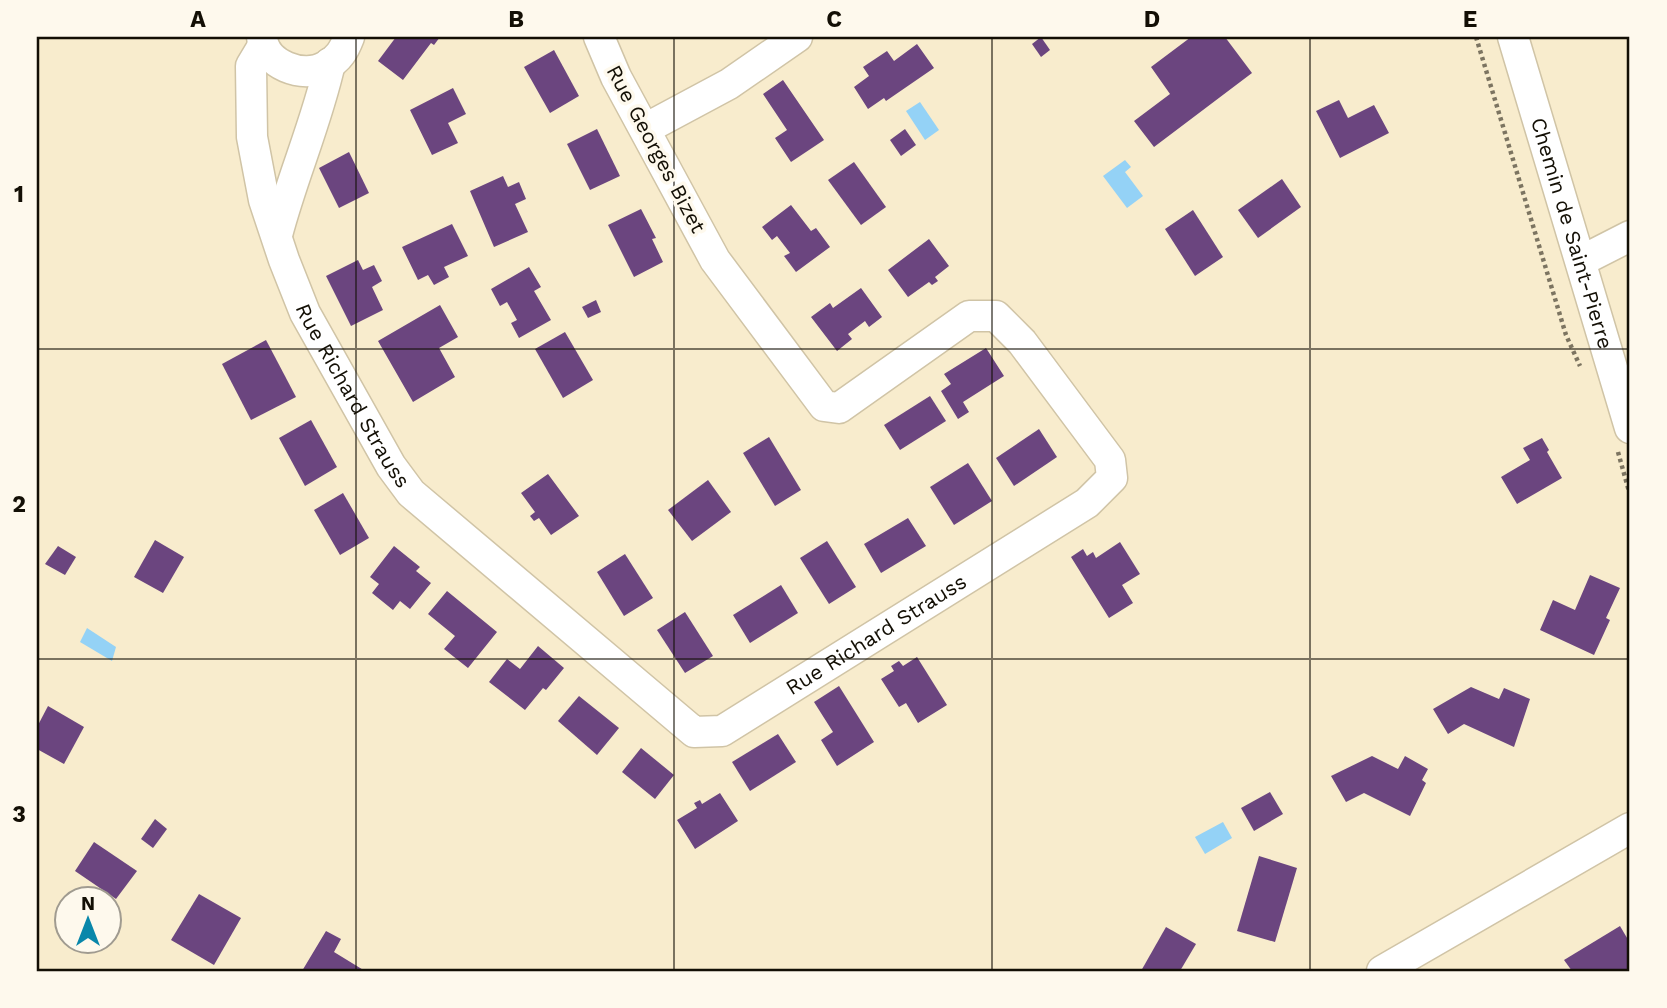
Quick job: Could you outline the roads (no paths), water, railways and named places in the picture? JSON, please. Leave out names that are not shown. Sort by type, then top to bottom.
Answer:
[{"type":"street","points":[[262,41],[278,64],[300,72],[324,68],[342,54],[349,37]]},
{"type":"street","name":"Rue Georges Bizet","points":[[599,37],[616,77],[715,260]]},
{"type":"street","points":[[645,130],[729,84],[797,37]]},
{"type":"street","name":"Chemin de Saint-Pierre","points":[[1513,37],[1630,428]]},
{"type":"street","name":"Rue Richard Strauss","points":[[262,41],[251,66],[252,137],[264,200],[305,313],[391,466],[411,493],[694,732],[722,731],[1087,503],[1112,478],[1110,460],[1022,342],[996,316],[969,316],[839,408],[824,405],[715,260]]},
{"type":"street","points":[[277,236],[288,191],[325,88],[330,63]]},
{"type":"street","points":[[1581,261],[1630,236]]},
{"type":"street","points":[[1382,971],[1630,828]]},
{"type":"water","points":[[920,102],[939,130],[925,140],[906,111]]},
{"type":"water","points":[[1125,160],[1131,167],[1125,172],[1143,196],[1127,208],[1103,176]]},
{"type":"water","points":[[87,628],[116,647],[112,661],[80,642]]},
{"type":"water","points":[[1223,822],[1232,838],[1205,854],[1195,837]]}]
